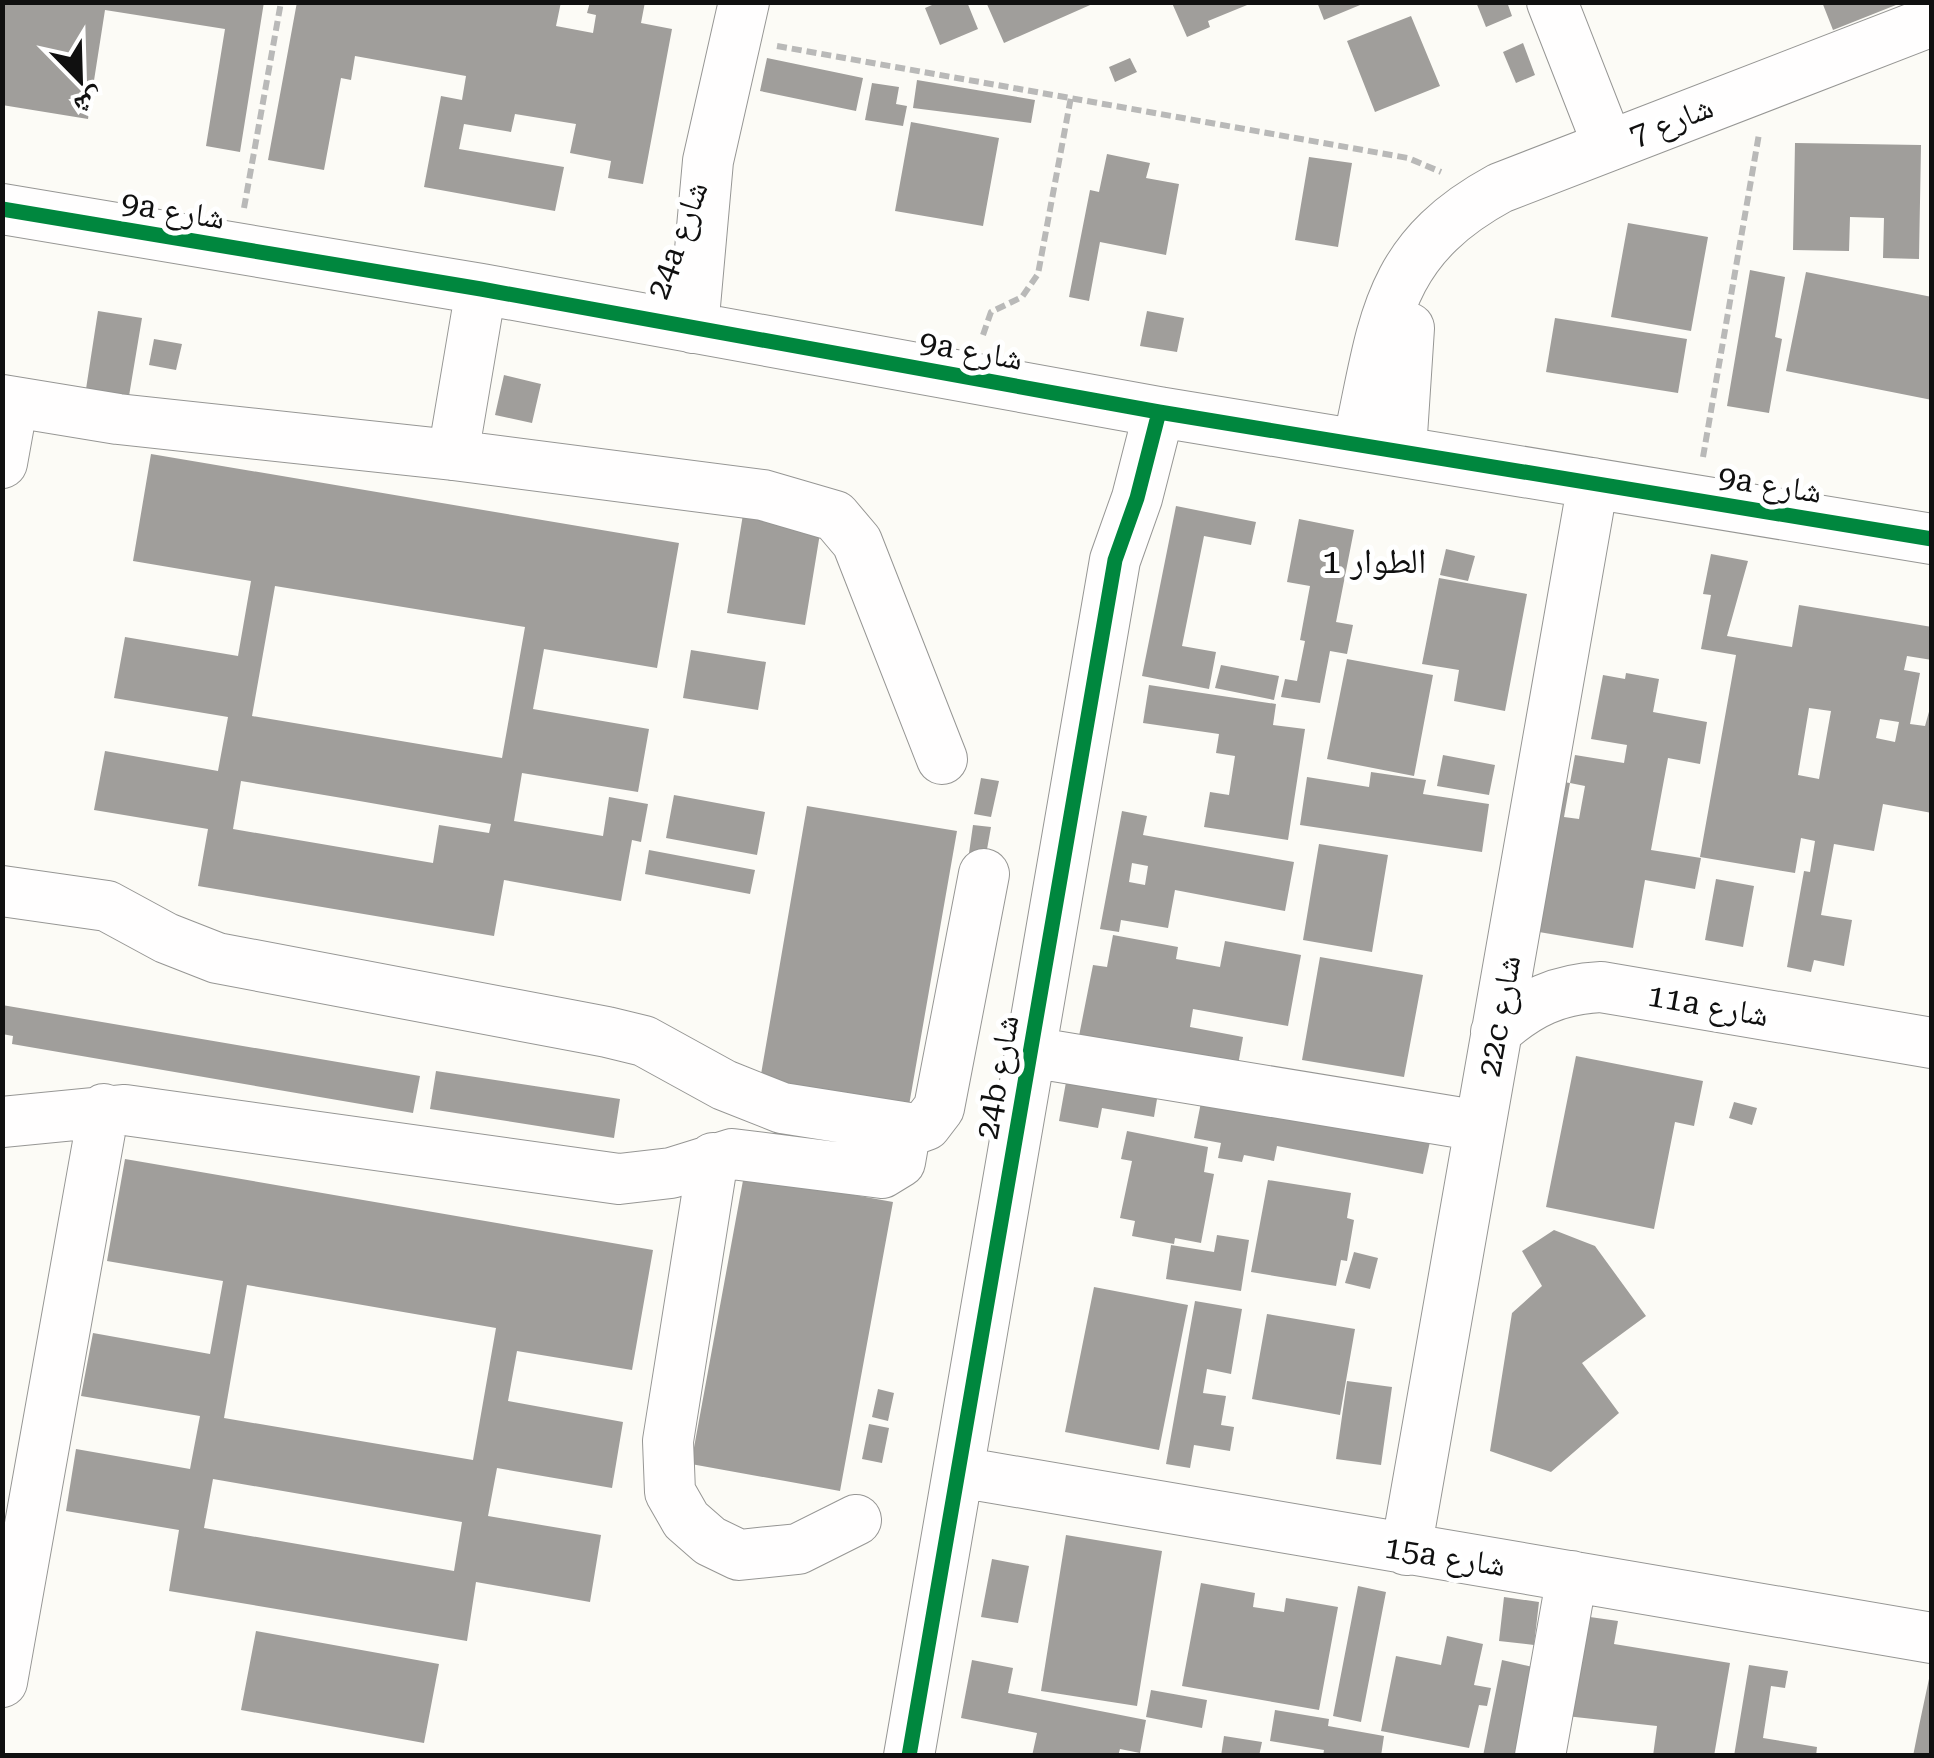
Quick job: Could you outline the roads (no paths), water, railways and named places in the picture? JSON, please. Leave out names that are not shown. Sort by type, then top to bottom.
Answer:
[{"type":"street","points":[[1552,2],[1608,146]]},
{"type":"street","name":"شارع 7","points":[[1380,447],[1390,304],[1404,271],[1423,244],[1468,206],[1608,146],[1932,20]]},
{"type":"street","name":"24a شارع","points":[[671,324],[682,216],[708,161],[740,21]]},
{"type":"street","name":"9a شارع","points":[[2,209],[481,289],[1140,409],[1932,539]]},
{"type":"street","points":[[453,455],[481,289]]},
{"type":"street","points":[[2,463],[8,401],[118,419],[453,455],[763,496],[835,516],[857,542],[942,760]]},
{"type":"street","name":"24b شارع","points":[[910,1756],[1115,560],[1112,503],[1140,409]]},
{"type":"street","name":"22c شارع","points":[[1406,1550],[1593,483]]},
{"type":"street","points":[[2,891],[107,906],[166,938],[217,958],[644,1042],[724,1085],[782,1108],[906,1128],[926,1125],[939,1108],[984,874]]},
{"type":"street","name":"11a شارع","points":[[1496,1032],[1533,1002],[1578,988],[1600,987],[1932,1043]]},
{"type":"street","points":[[1030,1052],[1480,1126]]},
{"type":"street","points":[[2,1122],[104,1109],[619,1179],[671,1174],[713,1158],[749,1155],[882,1173],[900,1162],[906,1128]]},
{"type":"street","points":[[2,1682],[104,1109]]},
{"type":"street","points":[[713,1158],[668,1442],[670,1492],[686,1520],[710,1541],[739,1555],[798,1548],[856,1520]]},
{"type":"street","name":"15a شارع","points":[[959,1472],[1932,1638]]},
{"type":"street","points":[[1540,1756],[1572,1576]]},
{"type":"district","name":"الطوار 1","points":[[1374,561]]}]
